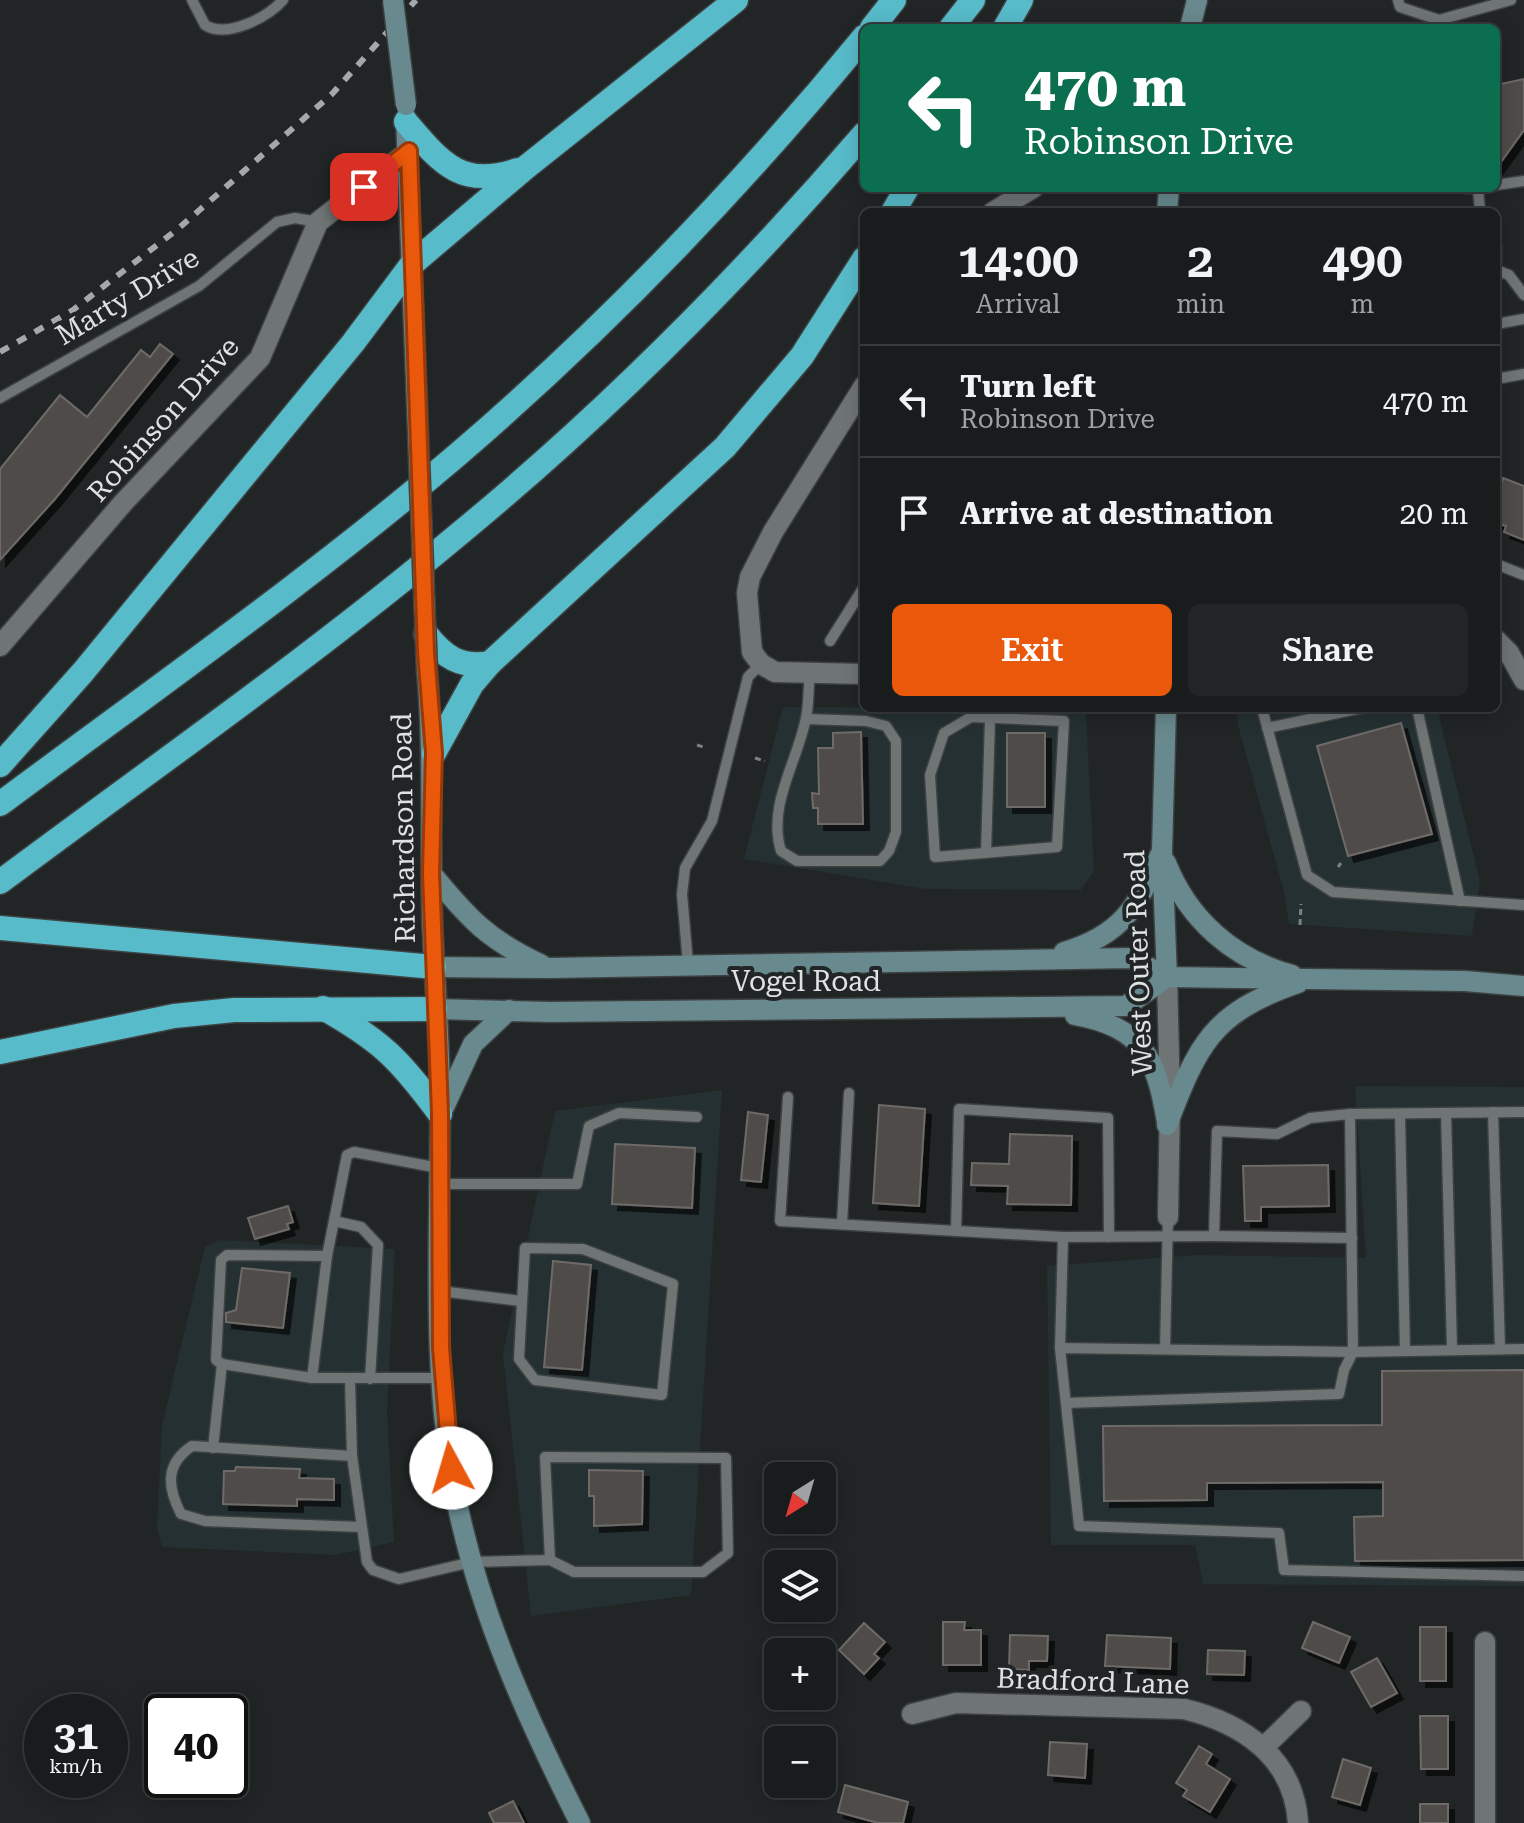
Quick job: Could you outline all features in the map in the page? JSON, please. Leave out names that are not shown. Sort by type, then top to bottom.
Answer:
[{"type":"highway","points":[[0,765],[83,672],[307,400],[412,264],[525,168],[736,0]]},
{"type":"highway","points":[[875,24],[894,0]]},
{"type":"highway","points":[[954,24],[973,0]]},
{"type":"highway","points":[[1007,24],[1021,0]]},
{"type":"highway","points":[[0,804],[332,555],[478,436],[606,319],[678,247],[805,108],[860,42]]},
{"type":"highway","points":[[406,114],[439,160],[458,172],[495,178],[525,168]]},
{"type":"highway","points":[[0,882],[364,610],[522,481],[671,344],[798,210],[860,139]]},
{"type":"highway","points":[[434,753],[472,684],[490,663],[734,437],[802,356],[860,265]]},
{"type":"highway","points":[[426,634],[437,664],[470,666],[490,663]]},
{"type":"highway","points":[[0,928],[434,967]]},
{"type":"highway","points":[[321,1006],[368,1033],[401,1062],[440,1114]]},
{"type":"highway","points":[[0,1052],[174,1016],[321,1006],[435,1009]]},
{"type":"main road","points":[[393,0],[409,151],[426,634]]},
{"type":"main road","points":[[1191,24],[1197,0]]},
{"type":"main road","name":"Richardson Road","points":[[437,664],[431,873],[440,1114],[442,1378],[451,1468],[472,1562],[517,1695],[580,1823]]},
{"type":"main road","name":"West Outer Road","points":[[1166,712],[1162,851],[1167,977]]},
{"type":"main road","points":[[1034,960],[1089,945],[1123,922],[1139,901],[1162,851]]},
{"type":"main road","points":[[1162,851],[1182,897],[1212,934],[1258,961],[1310,979]]},
{"type":"main road","points":[[431,873],[477,927],[502,946],[550,968]]},
{"type":"main road","name":"Vogel Road","points":[[434,967],[550,968],[1131,958],[1167,977],[1465,981],[1524,986]]},
{"type":"main road","name":"Vogel Road","points":[[435,1009],[1126,1006],[1167,977]]},
{"type":"main road","points":[[1167,1125],[1195,1053],[1210,1034],[1257,1002],[1310,979]]},
{"type":"main road","points":[[1032,1007],[1104,1021],[1139,1043],[1150,1057],[1157,1075],[1167,1125]]},
{"type":"main road","points":[[440,1114],[473,1044],[509,1010]]},
{"type":"street","name":"Robinson Drive","points":[[0,646],[123,503],[260,358],[318,222],[409,151]]},
{"type":"street","points":[[1000,208],[1026,192]]},
{"type":"street","points":[[860,392],[789,504],[750,577],[747,593],[752,652],[761,664],[775,672],[860,674]]},
{"type":"street","points":[[1500,644],[1509,653],[1524,680]]},
{"type":"street","name":"West Outer Road","points":[[1167,977],[1170,1097],[1167,1227]]},
{"type":"street","points":[[1485,1642],[1485,1823]]},
{"type":"street","name":"Bradford Lane","points":[[912,1714],[956,1703],[1184,1709],[1226,1721],[1264,1747],[1290,1786],[1298,1823]]},
{"type":"street","points":[[1264,1747],[1301,1711]]},
{"type":"lane","points":[[192,0],[205,25],[218,29],[258,19],[274,11],[283,0]]},
{"type":"lane","points":[[1398,0],[1400,7],[1439,20],[1511,0]]},
{"type":"lane","points":[[1500,184],[1524,181]]},
{"type":"lane","name":"Marty Drive","points":[[0,398],[199,286],[277,222],[295,218],[318,222]]},
{"type":"lane","points":[[1500,272],[1509,275],[1524,295]]},
{"type":"lane","points":[[1500,323],[1524,319]]},
{"type":"lane","points":[[1500,378],[1524,374]]},
{"type":"lane","points":[[1500,566],[1524,575]]},
{"type":"lane","points":[[830,641],[860,593]]},
{"type":"lane","points":[[688,964],[682,894],[685,868],[712,821],[748,677],[761,664]]},
{"type":"lane","points":[[806,719],[886,726],[896,741],[896,832],[889,851],[880,861],[797,861],[781,851],[775,832],[789,766],[806,719],[810,675]]},
{"type":"lane","points":[[1263,712],[1307,875],[1333,892],[1524,905]]},
{"type":"lane","points":[[1267,728],[1343,712]]},
{"type":"lane","points":[[1418,712],[1460,901]]},
{"type":"lane","points":[[1021,714],[1064,721],[1057,847],[935,857],[930,775],[944,733],[971,717],[990,719],[1021,714]]},
{"type":"lane","points":[[986,853],[990,719]]},
{"type":"lane","points":[[842,1224],[849,1093]]},
{"type":"lane","points":[[788,1097],[780,1221],[1063,1237],[1109,1237],[1167,1227],[1214,1236],[1352,1238]]},
{"type":"lane","points":[[956,1231],[959,1109],[1108,1118],[1109,1237]]},
{"type":"lane","points":[[1493,1112],[1500,1349]]},
{"type":"lane","points":[[1214,1236],[1217,1131],[1277,1134],[1310,1118],[1350,1114],[1524,1112]]},
{"type":"lane","points":[[312,1378],[327,1256],[347,1155],[354,1152],[439,1176],[577,1184],[589,1126],[619,1113],[697,1117]]},
{"type":"lane","points":[[1446,1113],[1452,1349]]},
{"type":"lane","points":[[1066,1403],[1339,1394],[1344,1370],[1353,1352],[1350,1114]]},
{"type":"lane","points":[[1400,1114],[1405,1351]]},
{"type":"lane","points":[[334,1221],[361,1227],[378,1245],[370,1379]]},
{"type":"lane","points":[[1165,1349],[1167,1227]]},
{"type":"lane","points":[[1063,1237],[1060,1348],[1079,1526],[1279,1533],[1284,1570],[1524,1576]]},
{"type":"lane","points":[[525,1248],[583,1249],[673,1284],[662,1395],[535,1380],[519,1359],[521,1301],[525,1248]]},
{"type":"lane","points":[[327,1256],[227,1255],[221,1260],[216,1360],[222,1364],[312,1378],[442,1378]]},
{"type":"lane","points":[[440,1291],[521,1301]]},
{"type":"lane","points":[[1060,1348],[1353,1352],[1524,1349]]},
{"type":"lane","points":[[213,1448],[222,1364]]},
{"type":"lane","points":[[350,1379],[352,1456],[365,1550],[373,1570],[399,1579],[472,1562],[550,1560],[574,1572],[703,1572],[728,1553],[726,1458],[545,1457],[550,1560]]},
{"type":"lane","points":[[352,1456],[192,1446],[179,1455],[170,1476],[170,1493],[181,1514],[205,1521],[361,1527]]},
{"type":"path","points":[[697,745],[703,747]]},
{"type":"path","points":[[755,758],[765,761]]},
{"type":"path","points":[[1300,925],[1301,904]]},
{"type":"shaded area","points":[[783,707],[860,707],[860,712],[1086,714],[1094,871],[1081,890],[925,889],[744,859]]},
{"type":"shaded area","points":[[1237,712],[1438,712],[1480,880],[1472,936],[1289,924],[1284,892],[1238,725]]},
{"type":"shaded area","points":[[1355,1086],[1524,1087],[1524,1586],[1203,1584],[1195,1545],[1051,1545],[1047,1266],[1198,1255],[1366,1258]]},
{"type":"shaded area","points":[[722,1090],[691,1595],[531,1616],[503,1353],[555,1111]]},
{"type":"shaded area","points":[[219,1240],[395,1249],[387,1412],[394,1542],[336,1555],[162,1547],[157,1528],[162,1425],[205,1247]]},
{"type":"building","points":[[1524,79],[1524,130],[1500,163],[1500,84]]},
{"type":"building","points":[[160,344],[173,354],[55,499],[0,560],[0,469],[60,395],[87,417],[141,350],[150,357]]},
{"type":"building","points":[[1503,478],[1524,486],[1524,540],[1504,532],[1506,526],[1500,524],[1500,487]]},
{"type":"building","points":[[1401,723],[1432,834],[1348,856],[1317,746]]},
{"type":"building","points":[[861,732],[863,824],[818,824],[818,808],[813,808],[812,793],[819,794],[818,748],[833,748],[833,733]]},
{"type":"building","points":[[1007,733],[1045,733],[1045,807],[1007,807]]},
{"type":"building","points":[[879,1105],[925,1109],[919,1206],[873,1203]]},
{"type":"building","points":[[748,1112],[768,1115],[761,1182],[741,1180]]},
{"type":"building","points":[[1010,1134],[1072,1136],[1071,1205],[1007,1204],[1008,1186],[971,1185],[972,1163],[1009,1164]]},
{"type":"building","points":[[615,1144],[695,1148],[692,1208],[612,1204]]},
{"type":"building","points":[[1328,1165],[1329,1206],[1261,1207],[1261,1221],[1245,1221],[1243,1166]]},
{"type":"building","points":[[288,1206],[293,1222],[287,1224],[289,1229],[255,1239],[248,1218]]},
{"type":"building","points":[[553,1261],[591,1265],[582,1370],[544,1367]]},
{"type":"building","points":[[242,1268],[290,1273],[283,1328],[226,1322],[226,1313],[236,1310]]},
{"type":"building","points":[[1524,1370],[1524,1560],[1355,1561],[1354,1517],[1383,1516],[1383,1482],[1207,1483],[1207,1500],[1104,1501],[1103,1426],[1382,1425],[1382,1371]]},
{"type":"building","points":[[236,1467],[300,1469],[299,1478],[334,1479],[334,1500],[297,1499],[297,1506],[223,1504],[224,1471],[235,1471]]},
{"type":"building","points":[[589,1470],[643,1471],[642,1524],[594,1526],[594,1496],[589,1496]]},
{"type":"building","points":[[943,1622],[965,1622],[964,1630],[981,1630],[981,1665],[943,1665]]},
{"type":"building","points":[[1313,1622],[1350,1637],[1339,1663],[1302,1648]]},
{"type":"building","points":[[864,1623],[885,1642],[874,1654],[879,1658],[864,1674],[839,1650]]},
{"type":"building","points":[[1420,1627],[1446,1627],[1446,1681],[1420,1681]]},
{"type":"building","points":[[1010,1635],[1048,1636],[1047,1661],[1029,1661],[1029,1670],[1009,1669]]},
{"type":"building","points":[[1107,1635],[1171,1638],[1170,1669],[1105,1666]]},
{"type":"building","points":[[1208,1650],[1245,1651],[1244,1675],[1207,1674]]},
{"type":"building","points":[[1377,1658],[1397,1693],[1371,1707],[1351,1672]]},
{"type":"building","points":[[1420,1716],[1448,1716],[1448,1769],[1421,1769]]},
{"type":"building","points":[[1050,1742],[1087,1744],[1085,1778],[1048,1775]]},
{"type":"building","points":[[1199,1746],[1212,1754],[1206,1764],[1230,1779],[1210,1812],[1183,1796],[1187,1790],[1176,1783]]},
{"type":"building","points":[[1343,1759],[1371,1768],[1360,1805],[1332,1797]]},
{"type":"building","points":[[845,1785],[908,1802],[903,1823],[878,1823],[838,1812]]},
{"type":"building","points":[[513,1801],[524,1823],[494,1823],[489,1813]]},
{"type":"building","points":[[1420,1804],[1448,1804],[1448,1823],[1420,1823]]},
{"type":"railway","points":[[0,352],[73,310],[179,228],[332,94],[416,0]]},
{"type":"route","points":[[364,187],[409,151],[426,652],[434,753],[431,873],[440,1114],[441,1348],[451,1468]]}]
